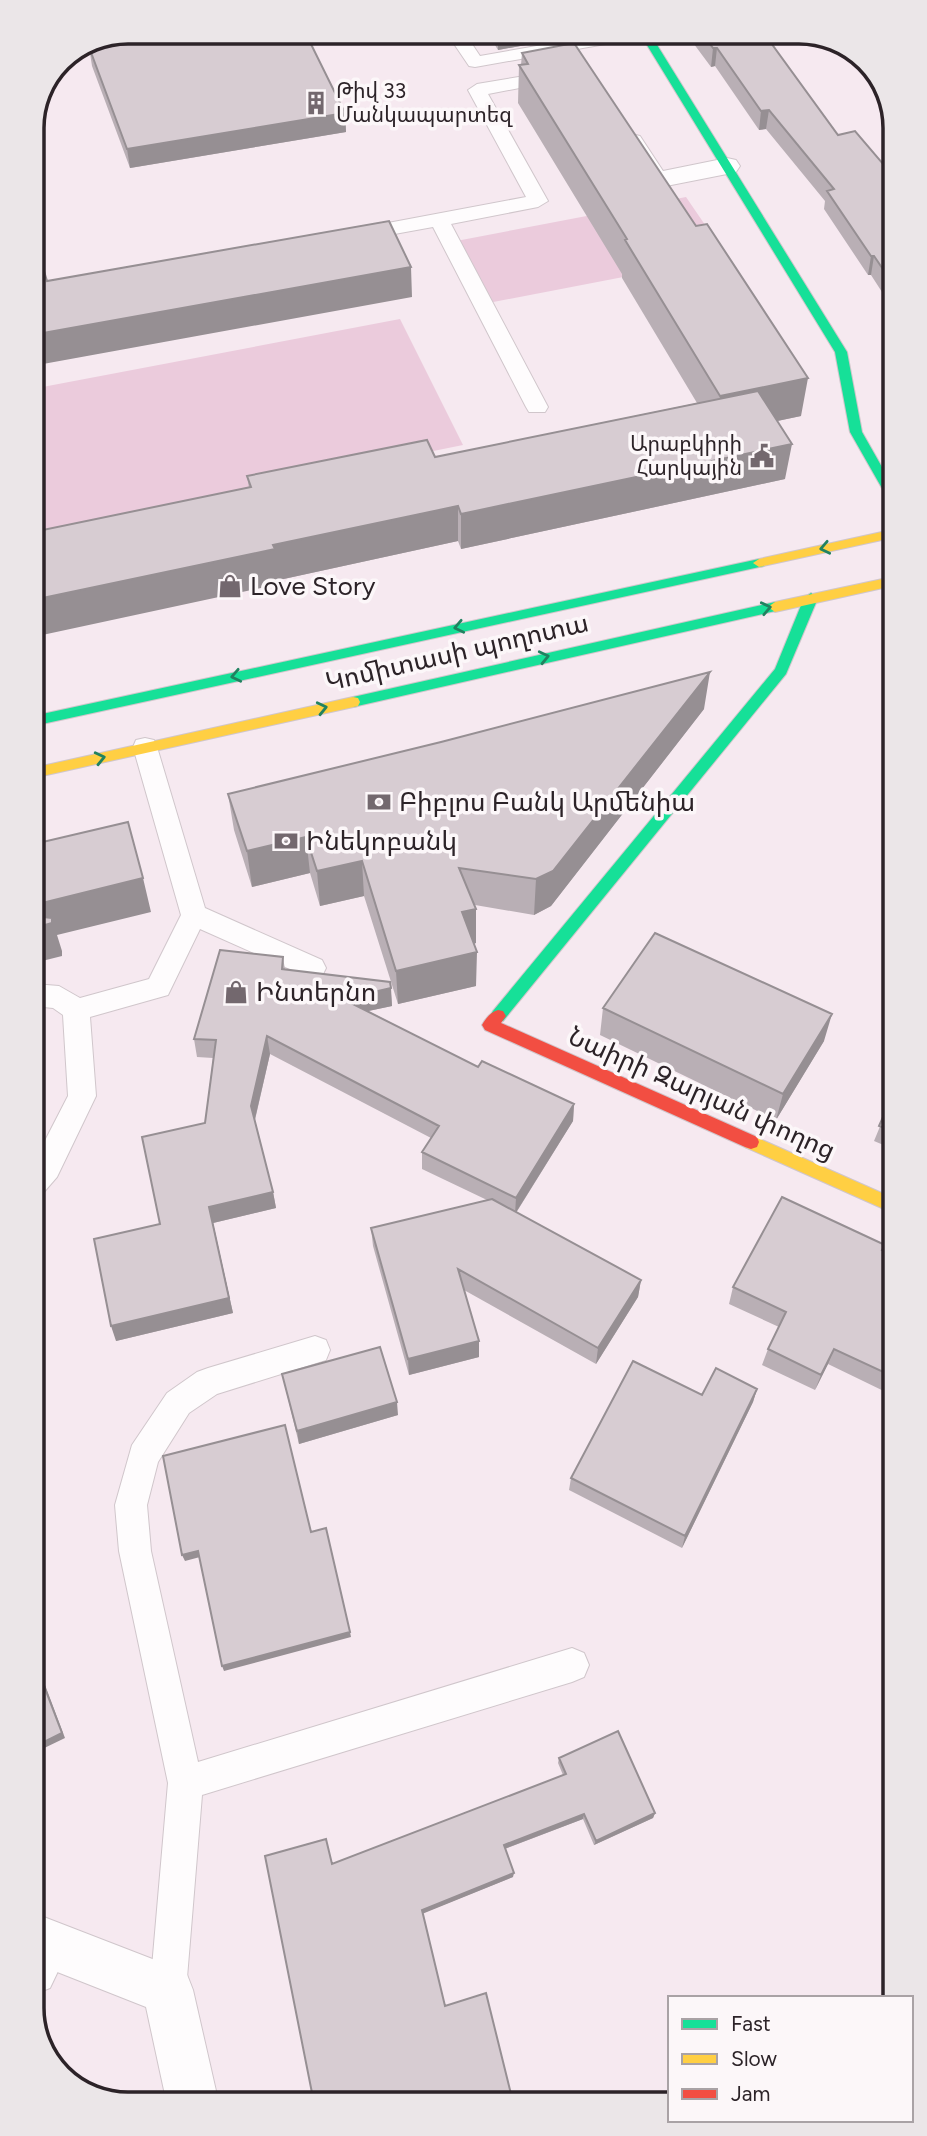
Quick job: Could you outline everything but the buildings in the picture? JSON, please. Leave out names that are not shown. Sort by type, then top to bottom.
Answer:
[{"type":"street","points":[[651,44],[842,352],[856,432],[883,481]]},
{"type":"street","points":[[619,125],[656,180],[727,166]]},
{"type":"street","name":"Կոմիտասի պողոտա","points":[[44,719],[883,536]]},
{"type":"street","name":"Կոմիտասի պողոտա","points":[[44,771],[883,583]]},
{"type":"street","name":"Նաիրի Զարյան փողոց","points":[[811,598],[781,671],[490,1025],[883,1202]]},
{"type":"street","points":[[44,1953],[168,1990],[190,2092]]},
{"type":"lane","points":[[463,44],[475,62],[576,44]]},
{"type":"lane","points":[[337,238],[538,201],[477,90],[572,73]]},
{"type":"lane","points":[[439,220],[537,407]]},
{"type":"lane","points":[[76,1010],[158,987],[194,915],[166,828],[145,747]]},
{"type":"lane","points":[[194,915],[312,968]]},
{"type":"lane","points":[[44,996],[59,997],[76,1010],[82,1096],[44,1171]]},
{"type":"lane","points":[[168,1990],[185,1783],[135,1550],[131,1505],[144,1456],[178,1403],[208,1382],[315,1350]]},
{"type":"lane","points":[[185,1783],[572,1665]]},
{"type":"shaded area","points":[[686,197],[727,257],[483,304],[451,242]]},
{"type":"shaded area","points":[[400,319],[463,445],[44,530],[44,387]]},
{"type":"traffic: fast","points":[[651,44],[841,352],[856,432],[883,480]]},
{"type":"traffic: fast","points":[[44,719],[759,563]]},
{"type":"traffic: fast","points":[[498,1016],[781,671],[811,598]]},
{"type":"traffic: fast","points":[[353,702],[775,607]]},
{"type":"traffic: slow","points":[[759,563],[883,536]]},
{"type":"traffic: slow","points":[[775,607],[883,583]]},
{"type":"traffic: slow","points":[[44,771],[353,702]]},
{"type":"traffic: slow","points":[[751,1142],[883,1201]]},
{"type":"traffic: jam","points":[[498,1016],[490,1025],[751,1142]]},
{"type":"place","name":"Թիվ 33 Մանկապարտեզ","points":[[316,103]]},
{"type":"place","name":"Արաբկիրի Հարկային","points":[[762,456]]},
{"type":"place","name":"Love Story","points":[[230,586]]},
{"type":"place","name":"Բիբլոս Բանկ Արմենիա","points":[[379,802]]},
{"type":"place","name":"Ինեկոբանկ","points":[[286,841]]},
{"type":"place","name":"Ինտերնո","points":[[236,992]]}]
